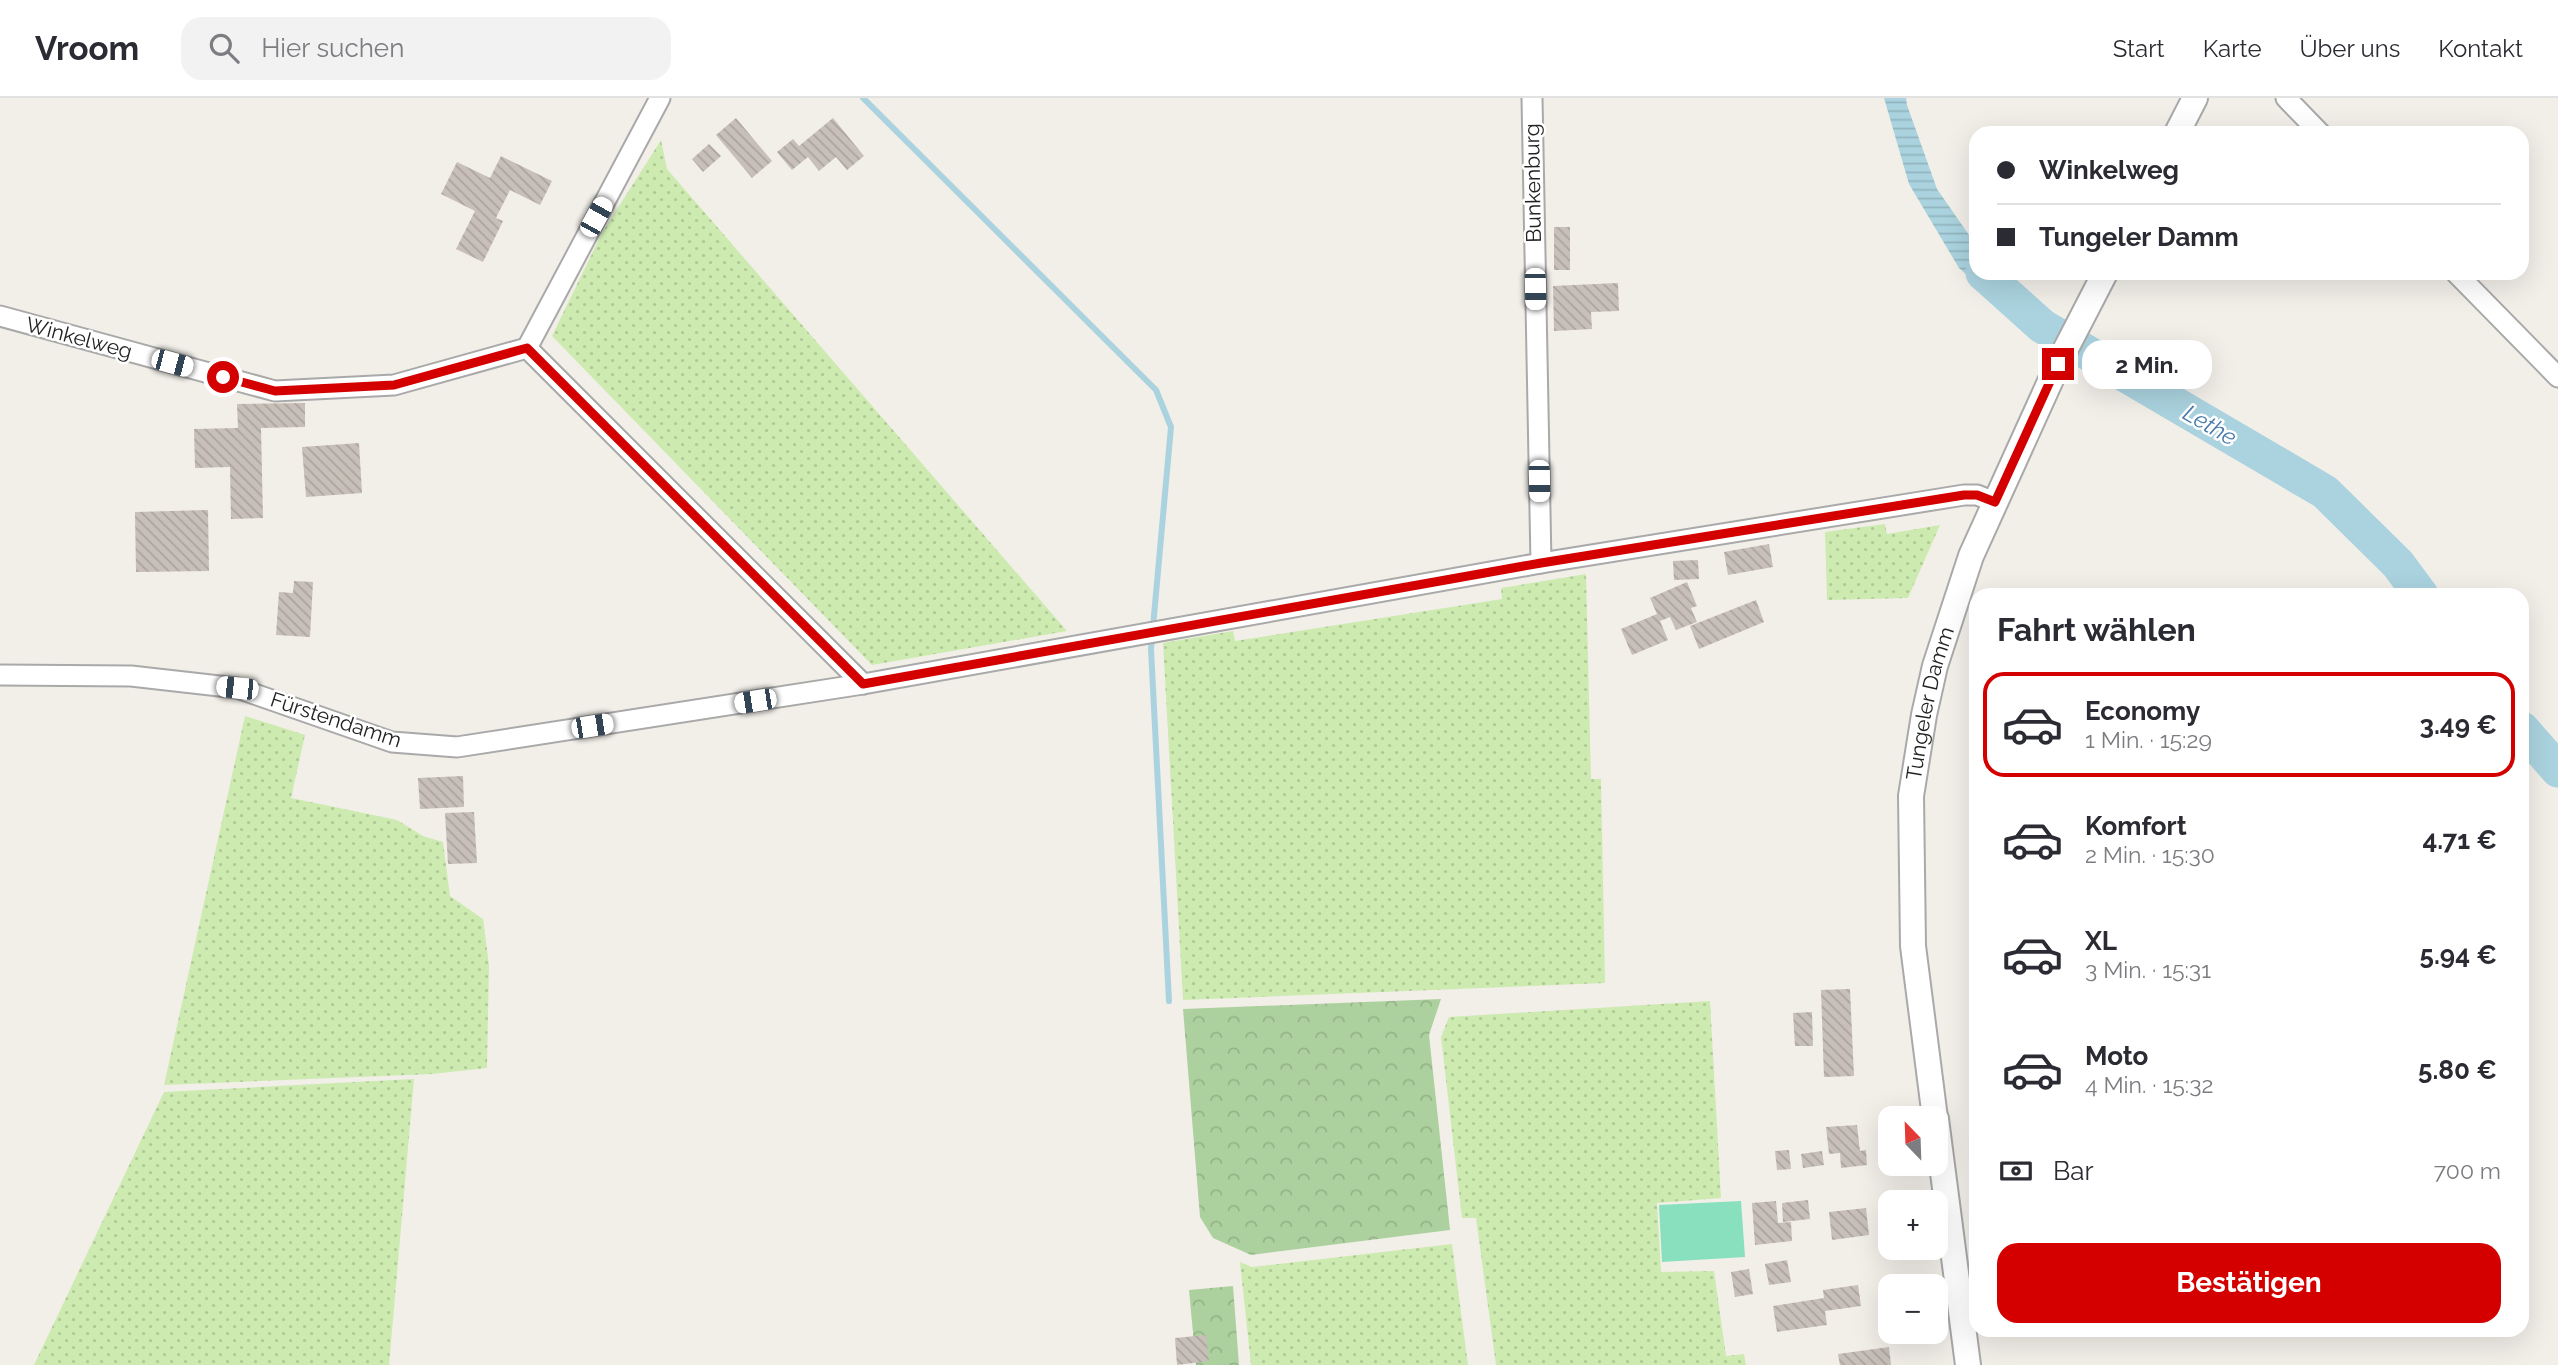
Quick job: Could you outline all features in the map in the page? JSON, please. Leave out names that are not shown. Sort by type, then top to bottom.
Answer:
[{"type":"street","points":[[660,98],[527,348],[863,684]]},
{"type":"street","name":"Bunkenburg","points":[[1532,98],[1541,563]]},
{"type":"street","points":[[2180,126],[2194,98]]},
{"type":"street","points":[[2286,98],[2313,126]]},
{"type":"street","name":"Tungeler Damm","points":[[1934,1106],[1913,946],[1911,796],[1924,715],[1935,666],[1971,556],[2058,364],[2101,280]]},
{"type":"street","points":[[2463,280],[2558,377]]},
{"type":"street","name":"Winkelweg","points":[[0,316],[275,391],[394,385],[527,348]]},
{"type":"street","name":"Fürstendamm","points":[[0,676],[131,676],[237,688],[392,742],[457,747],[863,684],[1541,563],[1964,495],[1977,495],[1995,502]]},
{"type":"street","name":"Tungeler Damm","points":[[1943,1176],[1968,1365]]},
{"type":"green space","points":[[661,140],[667,169],[1067,631],[872,665],[552,336],[602,233]]},
{"type":"green space","points":[[1885,524],[1887,534],[1940,525],[1908,598],[1827,600],[1825,532]]},
{"type":"green space","points":[[1586,574],[1591,779],[1601,779],[1605,983],[1183,1000],[1163,643],[1233,631],[1235,641],[1502,599],[1501,588]]},
{"type":"green space","points":[[245,716],[305,735],[291,798],[397,820],[423,836],[443,842],[450,896],[483,919],[489,965],[487,1068],[432,1074],[164,1085]]},
{"type":"green space","points":[[1441,999],[1429,1035],[1450,1230],[1251,1255],[1213,1238],[1200,1217],[1183,1009]]},
{"type":"green space","points":[[1710,1001],[1721,1198],[1657,1203],[1661,1272],[1714,1271],[1726,1356],[1744,1354],[1746,1365],[1496,1365],[1476,1218],[1462,1218],[1441,1037],[1449,1017]]},
{"type":"green space","points":[[414,1079],[389,1365],[34,1365],[164,1092]]},
{"type":"green space","points":[[1741,1201],[1745,1257],[1662,1262],[1659,1205]]},
{"type":"green space","points":[[1452,1244],[1468,1365],[1251,1365],[1240,1262],[1252,1267]]},
{"type":"green space","points":[[1233,1286],[1239,1365],[1196,1365],[1189,1290]]},
{"type":"water","points":[[1884,98],[1906,98],[1937,189],[1969,235],[1969,277],[1959,268],[1909,184]]},
{"type":"water","points":[[1973,280],[2011,280],[2056,319],[2044,343]]},
{"type":"building","points":[[736,118],[772,161],[752,178],[716,135]]},
{"type":"building","points":[[833,118],[864,156],[847,170],[836,157],[819,171],[808,157],[792,170],[777,152],[793,139],[799,146]]},
{"type":"building","points":[[709,144],[721,156],[703,172],[692,159]]},
{"type":"building","points":[[501,156],[552,181],[540,205],[510,190],[496,218],[503,221],[483,262],[456,249],[475,211],[441,194],[457,162],[490,178]]},
{"type":"building","points":[[1554,227],[1570,227],[1570,270],[1554,270]]},
{"type":"building","points":[[1618,283],[1619,311],[1591,312],[1592,329],[1554,331],[1553,286]]},
{"type":"building","points":[[305,403],[305,427],[261,428],[263,518],[231,519],[230,467],[195,468],[194,429],[238,428],[237,404]]},
{"type":"building","points":[[359,443],[362,493],[306,497],[302,447]]},
{"type":"building","points":[[208,510],[209,571],[136,572],[135,512]]},
{"type":"building","points":[[1769,544],[1773,567],[1728,575],[1724,552]]},
{"type":"building","points":[[1698,560],[1699,579],[1674,580],[1673,561]]},
{"type":"building","points":[[294,581],[313,582],[310,637],[276,635],[279,592],[293,593]]},
{"type":"building","points":[[1687,582],[1697,606],[1691,608],[1697,622],[1676,630],[1670,617],[1660,621],[1668,640],[1632,655],[1621,629],[1657,614],[1650,598]]},
{"type":"building","points":[[1756,600],[1764,622],[1699,649],[1690,626]]},
{"type":"building","points":[[463,776],[464,807],[420,809],[418,778]]},
{"type":"building","points":[[474,812],[477,863],[448,864],[445,813]]},
{"type":"building","points":[[1850,989],[1854,1076],[1824,1077],[1821,990]]},
{"type":"building","points":[[1812,1012],[1813,1046],[1795,1046],[1793,1013]]},
{"type":"building","points":[[1857,1125],[1860,1151],[1866,1150],[1867,1165],[1841,1168],[1840,1153],[1829,1154],[1826,1127]]},
{"type":"building","points":[[1789,1150],[1791,1169],[1777,1170],[1775,1151]]},
{"type":"building","points":[[1822,1151],[1824,1165],[1803,1168],[1801,1154]]},
{"type":"building","points":[[1808,1200],[1810,1219],[1783,1222],[1782,1203]]},
{"type":"building","points":[[1776,1201],[1778,1223],[1791,1222],[1792,1241],[1755,1245],[1752,1203]]},
{"type":"building","points":[[1866,1208],[1869,1235],[1832,1240],[1829,1212]]},
{"type":"building","points":[[1787,1260],[1791,1282],[1769,1285],[1765,1264]]},
{"type":"building","points":[[1749,1269],[1753,1294],[1735,1297],[1731,1272]]},
{"type":"building","points":[[1858,1285],[1861,1306],[1825,1311],[1827,1325],[1777,1332],[1773,1306],[1824,1298],[1823,1290]]},
{"type":"building","points":[[1206,1335],[1209,1361],[1177,1365],[1175,1338]]},
{"type":"building","points":[[1889,1347],[1891,1365],[1840,1365],[1838,1354]]},
{"type":"waterway","points":[[863,98],[1156,390],[1171,427],[1151,649],[1169,1001]]},
{"type":"waterway","name":"Lethe","points":[[1991,280],[2042,326],[2325,492],[2398,564],[2416,588]]},
{"type":"waterway","name":"Lethe","points":[[2529,737],[2558,770]]},
{"type":"route","points":[[223,377],[275,391],[394,385],[527,348],[863,684],[1541,563],[1964,495],[1977,495],[1995,502],[2058,364]]}]
